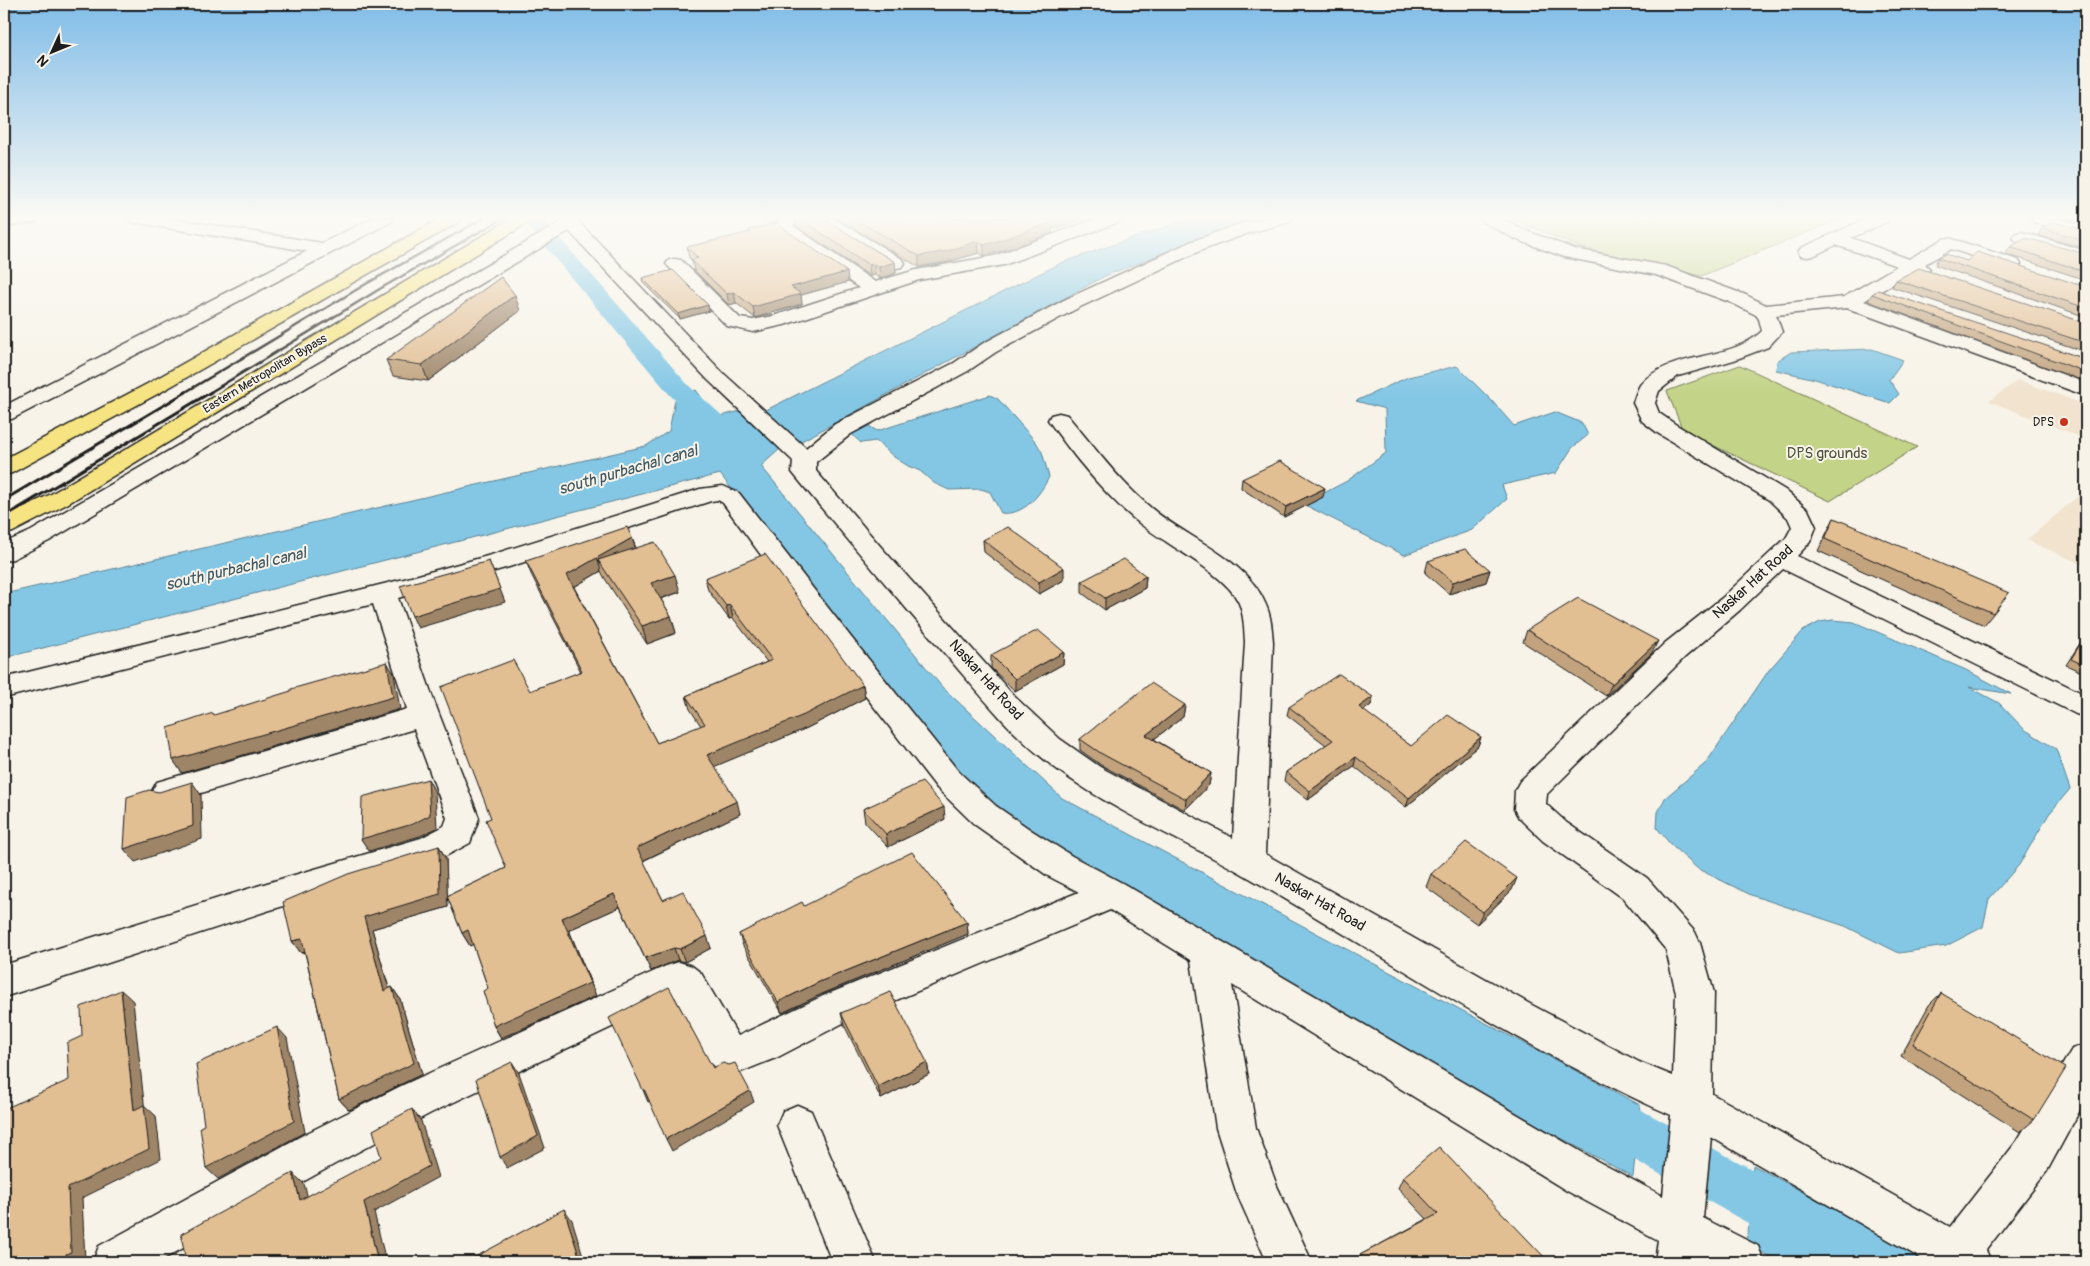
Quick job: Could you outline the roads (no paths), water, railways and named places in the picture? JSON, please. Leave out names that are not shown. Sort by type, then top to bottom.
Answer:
[{"type":"main road","points":[[4,468],[154,388],[349,277]]},
{"type":"main road","name":"Eastern Metropolitan Bypass","points":[[4,527],[59,499],[425,277]]},
{"type":"street","points":[[4,414],[270,277]]},
{"type":"street","points":[[4,553],[40,536],[478,277]]},
{"type":"street","points":[[618,277],[715,376],[785,438],[805,460],[843,429],[960,367],[989,348],[1071,304],[1129,277]]},
{"type":"street","points":[[688,277],[734,322],[753,326],[777,321],[910,277]]},
{"type":"street","points":[[855,277],[874,290]]},
{"type":"street","points":[[1681,277],[1702,284],[1763,311],[1849,302],[1891,277]]},
{"type":"street","points":[[1872,288],[1900,298]]},
{"type":"street","points":[[1849,302],[2086,390]]},
{"type":"street","name":"Naskar Hat Road","points":[[1691,1117],[1695,993],[1682,943],[1635,888],[1555,832],[1530,809],[1531,790],[1674,650],[1731,604],[1798,542],[1804,527],[1799,515],[1777,495],[1667,429],[1650,416],[1644,403],[1650,388],[1671,372],[1727,356],[1761,343],[1772,332],[1769,319],[1763,311]]},
{"type":"street","points":[[1059,420],[1124,496],[1143,514],[1236,580],[1250,597],[1257,617],[1259,642],[1248,861]]},
{"type":"street","name":"Naskar Hat Road","points":[[805,460],[804,472],[872,553],[1006,704],[1049,747],[1089,775],[1174,823],[1248,861],[1517,1016],[1625,1075],[1691,1117]]},
{"type":"street","points":[[4,688],[383,594],[500,561],[708,494],[723,493],[731,498],[840,643],[948,780],[986,816],[1060,866],[1112,894],[1582,1176],[1681,1232],[1742,1262]]},
{"type":"street","points":[[1780,558],[2086,707]]},
{"type":"street","points":[[4,981],[267,897],[430,849],[458,834],[463,818],[383,594]]},
{"type":"street","points":[[168,791],[425,715]]},
{"type":"street","points":[[115,1262],[311,1154],[417,1100],[679,978],[688,985],[722,1047],[733,1057],[764,1044],[836,1008],[1112,894]]},
{"type":"street","points":[[1208,952],[1236,1128],[1258,1194],[1290,1262]]},
{"type":"street","points":[[1681,1232],[1691,1117],[1963,1258],[2032,1156],[2086,1062]]},
{"type":"street","points":[[797,1125],[854,1262]]},
{"type":"water","points":[[1033,277],[1103,277],[796,444],[764,411]]},
{"type":"water","points":[[1872,349],[1903,360],[1889,380],[1899,394],[1890,403],[1815,379],[1776,370],[1777,361],[1791,352]]},
{"type":"water","points":[[1457,366],[1514,426],[1555,412],[1582,423],[1588,435],[1572,448],[1556,473],[1502,485],[1507,499],[1472,530],[1404,555],[1303,504],[1347,481],[1386,453],[1385,409],[1356,401],[1408,377]]},
{"type":"water","name":"south purbachal canal","points":[[696,390],[716,417],[741,411],[780,449],[761,466],[942,687],[1062,798],[1640,1105],[1633,1177],[1047,860],[957,782],[720,474],[4,658],[4,594],[646,446],[669,431],[675,400]]},
{"type":"water","points":[[990,395],[998,399],[1036,442],[1042,452],[1049,477],[1041,491],[1030,503],[1024,508],[1009,513],[1001,513],[990,492],[981,489],[949,490],[934,483],[920,471],[894,457],[876,441],[861,443],[846,429],[864,423],[877,431]]},
{"type":"water","points":[[1833,620],[1854,622],[1966,670],[2011,694],[1969,687],[1999,703],[2024,729],[2056,749],[2070,789],[2049,814],[2019,865],[1989,899],[1983,927],[1946,946],[1899,953],[1845,926],[1751,895],[1698,869],[1671,845],[1657,828],[1658,812],[1665,798],[1706,763],[1769,670],[1803,631],[1820,622]]},
{"type":"water","points":[[1753,1165],[1932,1262],[1779,1262],[1747,1244]]},
{"type":"waterway","points":[[582,277],[679,390],[717,426]]},
{"type":"waterway","points":[[1596,1112],[1871,1262]]},
{"type":"railway","points":[[184,393],[378,277]]},
{"type":"railway","points":[[209,393],[400,277]]},
{"type":"railway","points":[[4,500],[186,392]]},
{"type":"railway","points":[[4,517],[211,392]]},
{"type":"place","name":"DPS","points":[[2064,422]]},
{"type":"park label","name":"DPS grounds","points":[[1827,453]]}]
